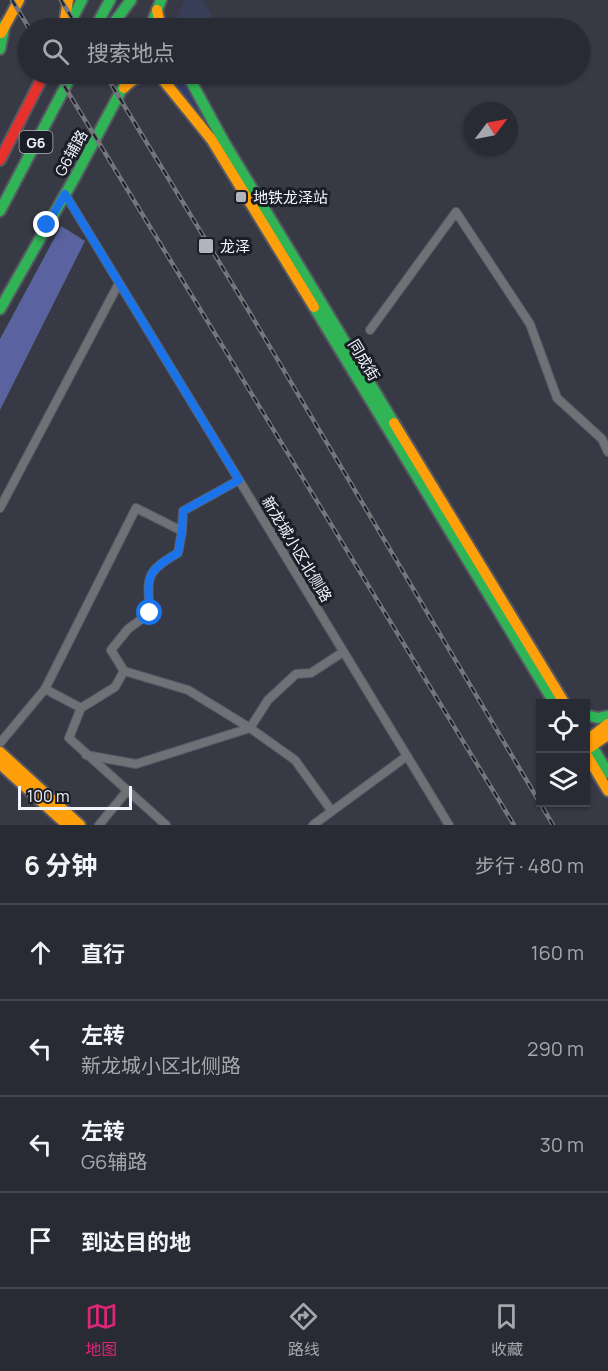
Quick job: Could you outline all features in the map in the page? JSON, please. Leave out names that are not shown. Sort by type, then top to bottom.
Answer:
[{"type":"main road","points":[[0,49],[2,28],[19,0]]},
{"type":"main road","points":[[66,18],[68,0]]},
{"type":"main road","points":[[71,18],[82,0]]},
{"type":"main road","points":[[100,18],[110,0]]},
{"type":"main road","points":[[118,18],[131,0]]},
{"type":"main road","name":"G6","points":[[0,160],[39,84]]},
{"type":"main road","name":"G6","points":[[0,212],[66,84]]},
{"type":"main road","points":[[57,101],[70,84]]},
{"type":"main road","name":"G6辅路","points":[[0,309],[125,84]]},
{"type":"main road","name":"同成街","points":[[122,90],[127,84]]},
{"type":"main road","name":"同成街","points":[[167,84],[221,153],[552,699]]},
{"type":"main road","name":"同成街","points":[[192,84],[224,142],[564,699]]},
{"type":"main road","points":[[590,716],[598,718],[608,716]]},
{"type":"main road","points":[[590,741],[608,724]]},
{"type":"main road","points":[[590,743],[608,735]]},
{"type":"main road","points":[[590,748],[608,773]]},
{"type":"main road","points":[[590,751],[608,791]]},
{"type":"main road","points":[[0,752],[80,825]]},
{"type":"main road","points":[[0,764],[67,825]]},
{"type":"street","name":"新龙城小区北侧路","points":[[65,194],[449,825]]},
{"type":"street","points":[[370,330],[456,212],[530,324],[557,398],[602,439],[608,452]]},
{"type":"street","points":[[1,503],[119,283]]},
{"type":"street","points":[[239,480],[183,511],[178,553],[157,565],[148,583],[150,613],[128,629],[111,650],[124,671],[188,690],[250,728],[295,760],[331,810]]},
{"type":"street","points":[[0,743],[45,689],[136,508],[182,531]]},
{"type":"street","points":[[85,755],[136,764],[250,728],[268,700],[296,674],[310,673],[343,652]]},
{"type":"street","points":[[124,671],[114,687],[81,708],[69,738],[85,755],[166,825]]},
{"type":"street","points":[[45,689],[81,708]]},
{"type":"street","points":[[313,825],[407,756]]},
{"type":"street","points":[[99,825],[128,791]]},
{"type":"shaded area","points":[[185,0],[203,0],[214,18],[176,18]]},
{"type":"shaded area","points":[[175,84],[187,84],[215,136]]},
{"type":"shaded area","points":[[61,226],[85,241],[0,410],[0,339]]},
{"type":"railway","points":[[12,0],[23,18]]},
{"type":"railway","points":[[61,0],[72,18]]},
{"type":"railway","points":[[63,84],[514,825]]},
{"type":"railway","points":[[111,84],[247,308],[553,825]]},
{"type":"traffic: fast","points":[[72,18],[82,0]]},
{"type":"traffic: fast","points":[[100,18],[110,0]]},
{"type":"traffic: fast","points":[[118,18],[131,0]]},
{"type":"traffic: fast","points":[[154,18],[161,0]]},
{"type":"traffic: fast","points":[[0,49],[5,24]]},
{"type":"traffic: fast","points":[[0,211],[67,84]]},
{"type":"traffic: fast","points":[[0,309],[125,84]]},
{"type":"traffic: fast","points":[[192,84],[224,142],[394,423]]},
{"type":"traffic: fast","points":[[314,307],[552,699]]},
{"type":"traffic: fast","points":[[590,716],[598,718],[608,716]]},
{"type":"traffic: fast","points":[[590,743],[608,773]]},
{"type":"traffic: slow","points":[[1,33],[19,0]]},
{"type":"traffic: slow","points":[[65,18],[68,0]]},
{"type":"traffic: slow","points":[[157,10],[159,18]]},
{"type":"traffic: slow","points":[[124,88],[129,84]]},
{"type":"traffic: slow","points":[[166,84],[211,139],[314,307]]},
{"type":"traffic: slow","points":[[394,423],[562,699]]},
{"type":"traffic: slow","points":[[590,738],[608,724]]},
{"type":"traffic: slow","points":[[590,747],[608,735]]},
{"type":"traffic: slow","points":[[0,752],[80,825]]},
{"type":"traffic: slow","points":[[590,761],[608,791]]},
{"type":"traffic: slow","points":[[0,764],[67,825]]},
{"type":"traffic: jam","points":[[0,160],[39,84]]},
{"type":"place","name":"地铁龙泽站","points":[[241,197]]},
{"type":"place","name":"龙泽","points":[[206,246]]},
{"type":"route","points":[[47,225],[65,194],[239,480],[183,511],[178,553],[157,565],[148,583],[150,613]]}]
